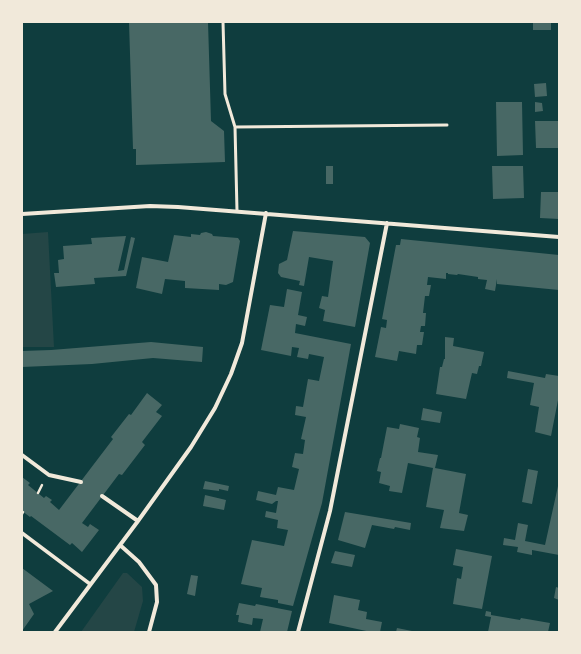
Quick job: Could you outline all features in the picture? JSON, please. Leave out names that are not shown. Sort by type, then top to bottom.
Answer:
[{"type":"street","points":[[22,214],[150,206],[237,211],[559,237]]},
{"type":"street","points":[[55,632],[191,447],[215,408],[231,374],[242,343],[266,214]]},
{"type":"street","points":[[298,632],[330,511],[387,223]]},
{"type":"street","points":[[22,455],[49,475],[81,482]]},
{"type":"street","points":[[102,496],[138,521]]},
{"type":"street","points":[[22,533],[90,584]]},
{"type":"street","points":[[120,545],[139,562],[156,585],[157,602],[149,632]]},
{"type":"lane","points":[[223,22],[225,94],[235,127],[237,211]]},
{"type":"lane","points":[[235,127],[447,125]]},
{"type":"shaded area","points":[[48,232],[54,347],[22,347],[22,234]]},
{"type":"shaded area","points":[[123,573],[127,573],[142,587],[143,601],[134,632],[81,632]]},
{"type":"building","points":[[129,22],[208,22],[211,121],[224,131],[225,162],[136,165],[136,149],[133,149]]},
{"type":"building","points":[[533,22],[551,22],[551,30],[533,30]]},
{"type":"building","points":[[546,83],[547,96],[535,97],[534,84]]},
{"type":"building","points":[[496,102],[522,102],[523,155],[497,156]]},
{"type":"building","points":[[535,102],[542,103],[543,111],[535,112]]},
{"type":"building","points":[[535,121],[559,121],[559,148],[536,148]]},
{"type":"building","points":[[326,166],[333,166],[333,184],[326,184]]},
{"type":"building","points":[[492,166],[523,166],[524,198],[493,199]]},
{"type":"building","points":[[541,192],[559,192],[559,219],[540,218]]},
{"type":"building","points":[[293,231],[365,237],[370,243],[355,327],[323,321],[325,310],[319,308],[322,296],[328,297],[333,261],[309,257],[304,286],[299,285],[300,281],[281,277],[278,273],[279,264],[287,260]]},
{"type":"building","points":[[206,232],[212,234],[213,236],[238,238],[240,241],[233,282],[226,285],[219,284],[219,290],[185,288],[185,281],[165,279],[162,294],[136,288],[142,257],[168,262],[174,235],[191,237],[191,234],[200,235],[201,233]]},
{"type":"building","points":[[126,236],[118,271],[124,270],[131,237],[135,238],[126,276],[94,278],[95,284],[56,287],[54,273],[59,273],[58,260],[64,259],[63,246],[92,244],[91,238]]},
{"type":"building","points":[[401,239],[559,255],[559,290],[497,284],[497,279],[495,291],[485,289],[487,280],[478,279],[478,277],[446,273],[446,279],[428,277],[427,285],[431,285],[429,296],[425,296],[423,313],[426,313],[425,326],[421,326],[420,332],[424,332],[422,345],[417,345],[416,354],[399,351],[397,361],[375,357],[381,327],[386,328],[387,320],[382,319],[396,245],[400,245]]},
{"type":"building","points":[[287,289],[302,292],[298,315],[307,317],[305,326],[296,324],[295,333],[351,344],[322,503],[293,606],[278,603],[278,600],[260,597],[262,588],[241,584],[252,540],[284,546],[288,530],[277,528],[278,520],[265,517],[266,511],[276,513],[278,501],[272,504],[256,500],[258,491],[276,495],[278,487],[294,490],[299,469],[292,467],[295,453],[303,454],[305,440],[301,439],[306,417],[295,415],[296,406],[303,407],[308,379],[319,381],[324,357],[309,354],[308,359],[297,357],[299,348],[292,347],[291,356],[261,350],[270,305],[284,307]]},
{"type":"building","points":[[445,337],[454,338],[453,346],[484,352],[481,366],[479,366],[477,374],[472,373],[466,399],[436,394],[440,367],[442,367],[445,359]]},
{"type":"building","points":[[151,342],[203,347],[202,362],[153,358],[92,364],[22,367],[22,351]]},
{"type":"building","points":[[508,371],[545,378],[546,374],[559,376],[559,395],[551,436],[535,432],[539,407],[530,405],[534,383],[507,378]]},
{"type":"building","points":[[147,393],[162,405],[156,412],[162,416],[142,442],[145,445],[122,475],[119,474],[82,523],[88,527],[90,524],[99,530],[82,552],[72,543],[70,545],[22,511],[22,477],[30,483],[28,485],[44,498],[46,496],[52,500],[50,502],[59,510],[113,439],[111,437],[129,414],[131,415]]},
{"type":"building","points":[[423,408],[442,412],[440,423],[421,420]]},
{"type":"building","points":[[400,424],[419,428],[417,437],[420,438],[418,452],[438,455],[435,468],[466,474],[459,513],[468,515],[464,531],[440,528],[444,510],[426,507],[433,468],[408,463],[402,493],[389,491],[390,486],[379,483],[381,472],[377,471],[387,427],[399,429]]},
{"type":"building","points":[[528,469],[538,471],[532,504],[522,502]]},
{"type":"building","points":[[205,481],[229,486],[228,491],[219,489],[219,491],[203,489]]},
{"type":"building","points":[[558,486],[559,555],[532,550],[532,555],[517,552],[518,547],[503,545],[504,538],[515,540],[518,523],[528,525],[525,541],[545,545]]},
{"type":"building","points":[[205,495],[226,500],[224,510],[203,506]]},
{"type":"building","points":[[345,512],[411,523],[410,530],[372,525],[365,548],[338,540]]},
{"type":"building","points":[[456,549],[492,556],[482,609],[453,604],[457,578],[461,579],[463,567],[453,565]]},
{"type":"building","points":[[335,551],[355,555],[352,567],[331,563]]},
{"type":"building","points":[[22,568],[53,591],[29,604],[34,614],[22,631]]},
{"type":"building","points":[[191,575],[198,576],[195,596],[187,594]]},
{"type":"building","points":[[556,587],[559,588],[559,600],[554,598]]},
{"type":"building","points":[[334,595],[360,600],[358,610],[367,612],[366,619],[382,622],[380,632],[371,632],[329,623]]},
{"type":"building","points":[[239,603],[255,606],[256,604],[292,611],[287,632],[260,632],[263,619],[253,618],[252,625],[238,622],[239,615],[236,615]]},
{"type":"building","points":[[486,611],[491,612],[491,615],[550,623],[548,632],[488,632],[491,617],[485,616]]},
{"type":"building","points":[[397,628],[412,631],[412,632],[396,632]]}]
